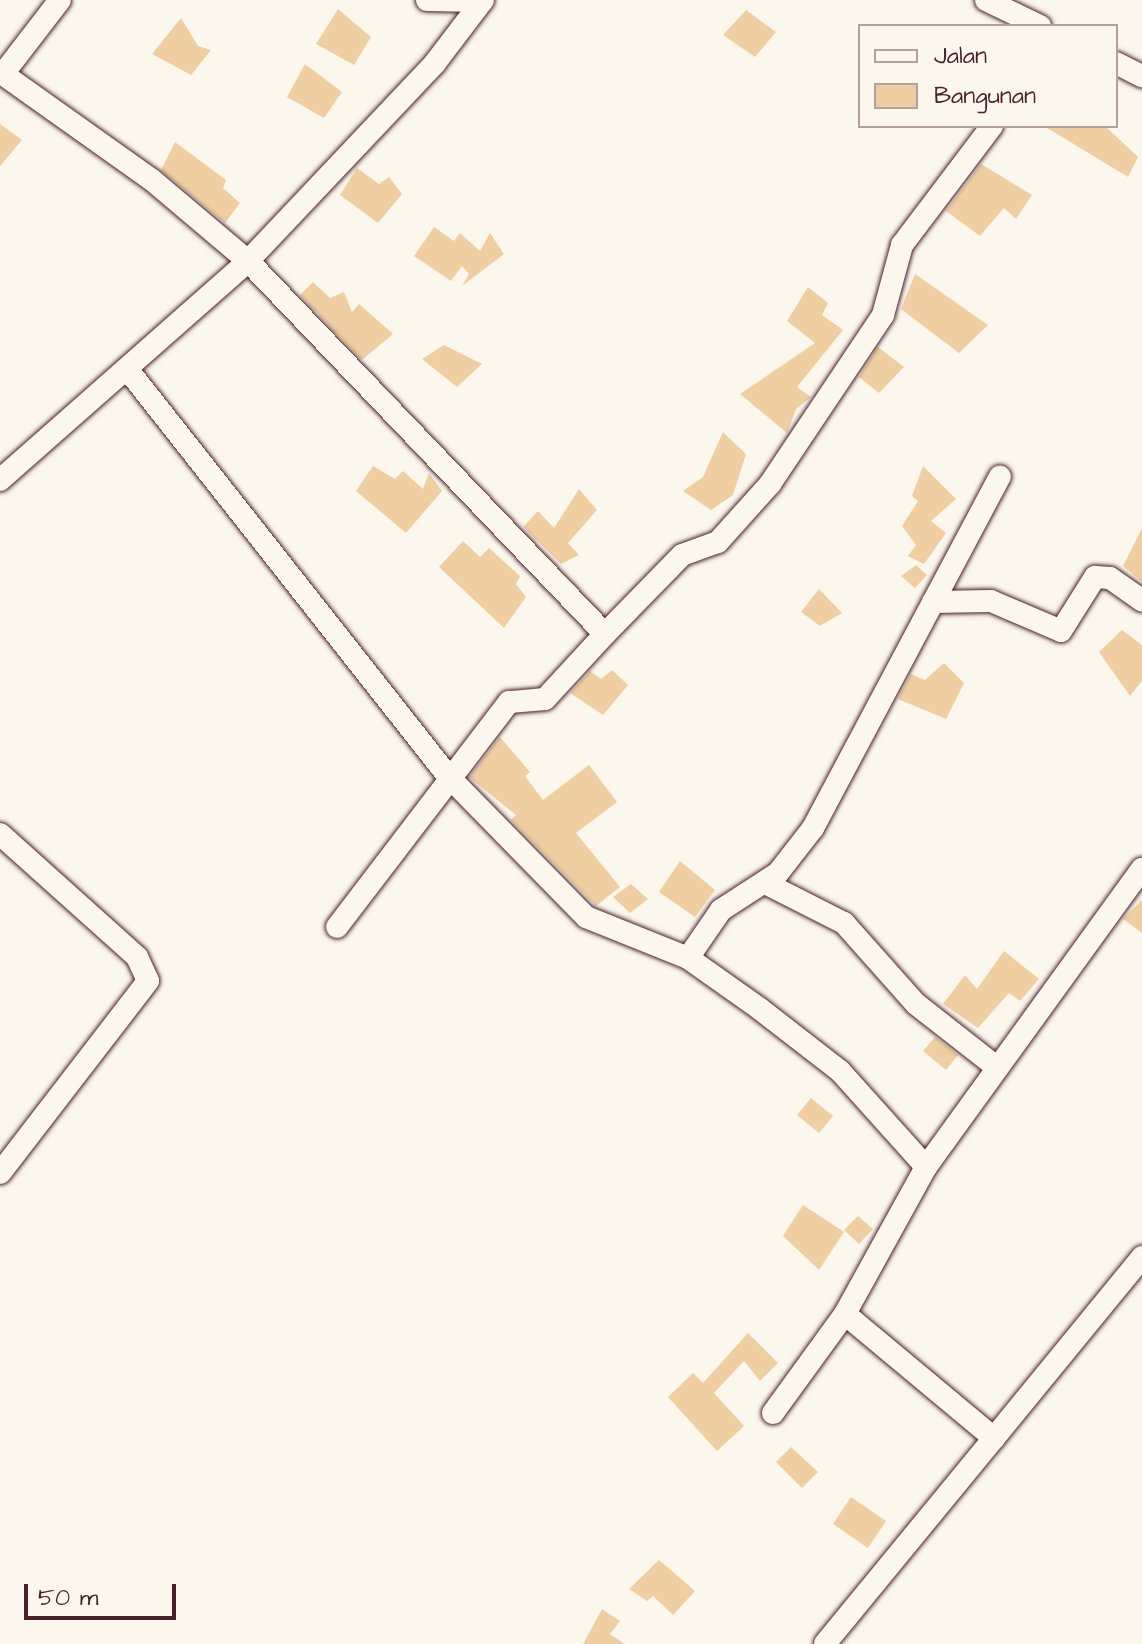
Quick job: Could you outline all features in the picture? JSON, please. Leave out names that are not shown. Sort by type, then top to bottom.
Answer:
[{"type":"street","points":[[60,0],[1,73],[152,180],[248,261],[605,634]]},
{"type":"street","points":[[427,0],[483,1]]},
{"type":"street","points":[[986,0],[1011,5],[1037,24]]},
{"type":"street","points":[[0,480],[248,261],[435,63],[483,1]]},
{"type":"street","points":[[1118,64],[1142,76]]},
{"type":"street","points":[[337,927],[448,776],[509,702],[545,699],[682,555],[718,542],[770,484],[883,315],[902,245],[990,128]]},
{"type":"street","points":[[128,370],[448,776],[594,922],[688,958],[832,1063],[926,1167]]},
{"type":"street","points":[[688,958],[721,910],[765,883],[813,828],[1000,477]]},
{"type":"street","points":[[933,602],[991,601],[1061,631],[1095,577],[1110,578],[1142,600]]},
{"type":"street","points":[[0,834],[137,957],[148,981],[0,1173]]},
{"type":"street","points":[[773,1413],[845,1314],[926,1167],[995,1066],[1142,869]]},
{"type":"street","points":[[765,883],[844,923],[916,1004],[995,1066]]},
{"type":"street","points":[[825,1644],[1142,1257]]},
{"type":"street","points":[[845,1314],[994,1438]]},
{"type":"building","points":[[338,9],[371,37],[354,65],[316,44]]},
{"type":"building","points":[[746,10],[776,32],[755,57],[723,35]]},
{"type":"building","points":[[181,18],[198,46],[211,50],[191,75],[152,54]]},
{"type":"building","points":[[305,64],[342,92],[324,118],[287,97]]},
{"type":"building","points":[[0,124],[22,140],[0,166]]},
{"type":"building","points":[[1047,128],[1107,128],[1138,157],[1128,177]]},
{"type":"building","points":[[175,142],[226,180],[223,188],[240,203],[225,223],[161,170]]},
{"type":"building","points":[[981,164],[1032,195],[1016,219],[1004,208],[980,236],[946,211]]},
{"type":"building","points":[[357,168],[379,184],[389,177],[402,194],[378,223],[340,195]]},
{"type":"building","points":[[434,227],[454,241],[460,233],[480,251],[490,233],[504,254],[462,286],[469,274],[462,266],[451,281],[414,256]]},
{"type":"building","points":[[915,274],[988,325],[959,353],[901,309]]},
{"type":"building","points":[[313,282],[330,298],[344,292],[352,312],[359,304],[393,334],[362,360],[300,295]]},
{"type":"building","points":[[808,287],[828,303],[822,315],[843,330],[797,387],[811,397],[796,409],[787,433],[740,394],[815,343],[787,321]]},
{"type":"building","points":[[444,345],[482,364],[457,387],[422,359]]},
{"type":"building","points":[[878,347],[904,367],[879,393],[859,377]]},
{"type":"building","points":[[723,432],[746,454],[733,495],[711,510],[683,491],[703,477]]},
{"type":"building","points":[[373,466],[395,479],[403,471],[423,489],[429,473],[442,491],[406,533],[356,491]]},
{"type":"building","points":[[923,466],[956,499],[931,521],[946,533],[924,564],[908,556],[916,545],[902,526],[918,501],[912,496]]},
{"type":"building","points":[[579,489],[597,510],[568,543],[579,555],[561,564],[523,527],[538,511],[554,528]]},
{"type":"building","points":[[1142,528],[1142,582],[1123,566]]},
{"type":"building","points":[[463,541],[480,557],[489,548],[520,576],[516,584],[526,597],[504,628],[439,567]]},
{"type":"building","points":[[916,565],[927,575],[915,588],[901,576]]},
{"type":"building","points":[[819,589],[842,613],[820,626],[801,612]]},
{"type":"building","points":[[1122,630],[1142,645],[1142,681],[1130,696],[1099,652]]},
{"type":"building","points":[[944,663],[964,683],[946,719],[898,699],[911,674],[925,680]]},
{"type":"building","points":[[612,670],[628,685],[603,715],[570,693],[590,671],[601,679]]},
{"type":"building","points":[[500,737],[530,772],[525,776],[543,800],[589,765],[617,802],[576,833],[620,887],[596,906],[511,820],[516,815],[469,777]]},
{"type":"building","points":[[680,861],[715,890],[695,917],[659,892]]},
{"type":"building","points":[[631,884],[648,899],[630,913],[613,897]]},
{"type":"building","points":[[1142,900],[1142,933],[1123,919]]},
{"type":"building","points":[[1004,951],[1039,979],[1020,1001],[1009,993],[978,1028],[943,1004],[965,975],[977,989]]},
{"type":"building","points":[[935,1037],[958,1055],[946,1070],[923,1051]]},
{"type":"building","points":[[811,1098],[833,1116],[819,1133],[797,1115]]},
{"type":"building","points":[[803,1205],[844,1232],[819,1270],[783,1236]]},
{"type":"building","points":[[858,1216],[873,1229],[859,1244],[844,1230]]},
{"type":"building","points":[[748,1333],[778,1363],[760,1381],[744,1361],[714,1393],[744,1426],[717,1451],[668,1397],[693,1373],[703,1383]]},
{"type":"building","points":[[791,1447],[818,1472],[802,1488],[776,1462]]},
{"type":"building","points":[[851,1497],[886,1521],[868,1548],[833,1524]]},
{"type":"building","points":[[659,1560],[695,1591],[673,1615],[653,1596],[647,1601],[629,1589]]},
{"type":"building","points":[[602,1609],[620,1621],[610,1634],[625,1644],[583,1644]]}]
